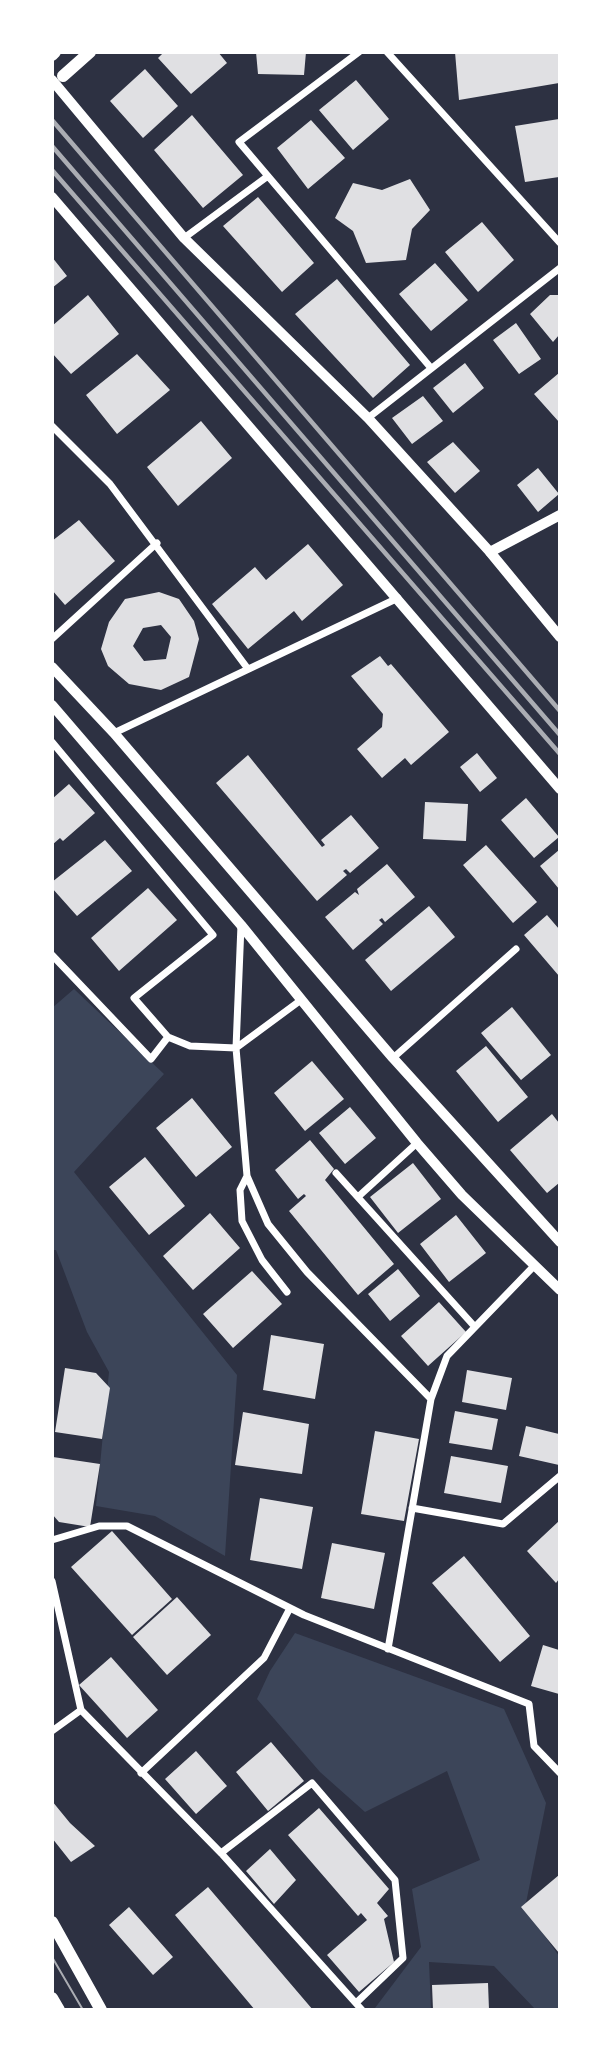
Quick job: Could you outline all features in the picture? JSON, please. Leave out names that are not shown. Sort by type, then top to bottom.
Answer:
[{"type":"main road","points":[[90,52],[58,78],[184,238],[368,418],[490,552],[559,637]]},
{"type":"main road","points":[[52,197],[559,789]]},
{"type":"main road","points":[[52,1922],[101,2010]]},
{"type":"main road","points":[[52,1998],[59,2010]]},
{"type":"street","points":[[359,52],[239,142],[431,368]]},
{"type":"street","points":[[387,52],[559,243]]},
{"type":"street","points":[[184,238],[268,176]]},
{"type":"street","points":[[368,418],[559,268]]},
{"type":"street","points":[[52,426],[110,484],[157,543],[248,669]]},
{"type":"street","points":[[490,552],[559,515]]},
{"type":"street","points":[[52,639],[157,543]]},
{"type":"street","points":[[114,733],[398,598]]},
{"type":"street","points":[[52,667],[114,733],[393,1058],[559,1242]]},
{"type":"street","points":[[52,705],[241,925],[417,1143],[533,1267],[559,1290]]},
{"type":"street","points":[[52,742],[213,936],[134,998],[168,1037],[190,1046],[236,1048],[301,1000]]},
{"type":"street","points":[[241,925],[236,1048],[247,1176],[268,1224],[307,1272],[431,1399]]},
{"type":"street","points":[[393,1058],[516,949]]},
{"type":"street","points":[[52,955],[151,1059],[168,1037]]},
{"type":"street","points":[[359,1196],[417,1143]]},
{"type":"street","points":[[336,1173],[475,1327]]},
{"type":"street","points":[[247,1176],[240,1191],[242,1221],[262,1260],[287,1292]]},
{"type":"street","points":[[388,1649],[431,1399],[447,1356],[533,1267]]},
{"type":"street","points":[[412,1508],[503,1524],[559,1476]]},
{"type":"street","points":[[52,1540],[99,1526],[127,1526],[290,1608],[529,1704],[534,1746],[559,1773]]},
{"type":"street","points":[[52,1581],[81,1710],[221,1853],[359,2006],[403,1958],[395,1880],[312,1783],[221,1853]]},
{"type":"street","points":[[141,1773],[264,1658],[290,1608]]},
{"type":"street","points":[[52,1731],[81,1710]]},
{"type":"shaded area","points":[[74,989],[164,1074],[74,1172],[237,1375],[225,1556],[155,1516],[96,1506],[109,1372],[87,1332],[56,1250],[53,1250],[52,1008]]},
{"type":"shaded area","points":[[295,1633],[504,1709],[546,1803],[525,1908],[559,1956],[559,2009],[535,2009],[494,1966],[429,1962],[431,2009],[375,2008],[421,1947],[412,1889],[480,1860],[447,1771],[365,1812],[320,1772],[257,1699],[270,1671]]},
{"type":"building","points":[[164,52],[218,52],[227,63],[191,94],[158,58]]},
{"type":"building","points":[[256,52],[306,52],[304,75],[258,74]]},
{"type":"building","points":[[455,52],[559,52],[559,83],[459,100]]},
{"type":"building","points":[[145,69],[178,106],[143,138],[110,101]]},
{"type":"building","points":[[356,80],[389,119],[353,150],[319,110]]},
{"type":"building","points":[[192,115],[243,175],[203,208],[154,150]]},
{"type":"building","points":[[559,119],[559,177],[525,182],[515,126]]},
{"type":"building","points":[[311,120],[345,158],[308,189],[277,148]]},
{"type":"building","points":[[410,179],[430,210],[412,229],[406,260],[366,263],[353,231],[335,218],[353,183],[382,190]]},
{"type":"building","points":[[258,197],[314,263],[282,292],[223,226]]},
{"type":"building","points":[[482,222],[514,260],[478,292],[445,252]]},
{"type":"building","points":[[52,257],[67,276],[52,288]]},
{"type":"building","points":[[435,263],[468,300],[431,331],[399,294]]},
{"type":"building","points":[[337,279],[410,365],[373,398],[295,314]]},
{"type":"building","points":[[88,295],[119,334],[71,374],[52,353],[52,326]]},
{"type":"building","points":[[550,295],[559,295],[559,335],[553,342],[530,314]]},
{"type":"building","points":[[516,323],[541,359],[519,374],[493,340]]},
{"type":"building","points":[[137,354],[170,390],[117,434],[86,395]]},
{"type":"building","points":[[465,363],[484,388],[453,413],[433,388]]},
{"type":"building","points":[[559,373],[559,422],[534,394]]},
{"type":"building","points":[[423,396],[443,421],[412,444],[392,418]]},
{"type":"building","points":[[201,421],[232,458],[178,506],[147,467]]},
{"type":"building","points":[[453,442],[480,471],[455,493],[427,462]]},
{"type":"building","points":[[538,468],[559,494],[538,512],[517,485]]},
{"type":"building","points":[[79,520],[115,561],[65,605],[52,590],[52,541]]},
{"type":"building","points":[[308,544],[343,585],[302,621],[294,611],[248,649],[212,604],[255,567],[266,580]]},
{"type":"building","points":[[159,592],[179,599],[194,621],[199,639],[189,677],[161,690],[129,684],[108,666],[101,649],[109,622],[125,599]],"holes":[[[161,625],[171,637],[166,659],[144,661],[133,646],[143,628]]]},
{"type":"building","points":[[380,656],[388,666],[391,664],[449,732],[411,765],[405,758],[382,778],[357,749],[382,727],[383,714],[351,676]]},
{"type":"building","points":[[477,753],[497,778],[480,792],[460,767]]},
{"type":"building","points":[[248,755],[322,847],[325,845],[321,840],[351,815],[379,848],[350,873],[346,869],[343,871],[347,875],[317,901],[216,783]]},
{"type":"building","points":[[69,784],[95,813],[63,841],[60,838],[52,845],[52,799]]},
{"type":"building","points":[[526,798],[559,837],[534,858],[501,820]]},
{"type":"building","points":[[425,802],[468,804],[466,841],[423,839]]},
{"type":"building","points":[[105,840],[132,871],[77,916],[52,888],[52,882]]},
{"type":"building","points":[[486,845],[537,902],[513,923],[463,865]]},
{"type":"building","points":[[559,850],[559,889],[540,866]]},
{"type":"building","points":[[387,864],[415,897],[385,922],[382,918],[379,920],[383,924],[353,950],[325,917],[355,892],[359,895],[357,889]]},
{"type":"building","points":[[148,888],[177,920],[119,971],[91,938]]},
{"type":"building","points":[[429,906],[455,937],[391,991],[365,960]]},
{"type":"building","points":[[547,915],[559,929],[559,976],[524,935]]},
{"type":"building","points":[[512,1007],[551,1055],[521,1080],[481,1033]]},
{"type":"building","points":[[486,1046],[528,1097],[498,1122],[456,1071]]},
{"type":"building","points":[[312,1061],[344,1099],[305,1131],[274,1093]]},
{"type":"building","points":[[192,1098],[232,1147],[196,1177],[156,1128]]},
{"type":"building","points":[[350,1107],[376,1138],[345,1164],[319,1133]]},
{"type":"building","points":[[552,1114],[559,1123],[559,1183],[547,1193],[510,1150]]},
{"type":"building","points":[[310,1140],[334,1169],[325,1180],[394,1264],[358,1295],[289,1211],[306,1196],[304,1194],[298,1199],[275,1170]]},
{"type":"building","points":[[145,1157],[185,1206],[149,1235],[109,1187]]},
{"type":"building","points":[[413,1163],[441,1199],[398,1233],[370,1197]]},
{"type":"building","points":[[210,1213],[240,1248],[193,1290],[163,1256]]},
{"type":"building","points":[[456,1215],[486,1253],[449,1282],[420,1244]]},
{"type":"building","points":[[398,1269],[420,1296],[390,1321],[368,1294]]},
{"type":"building","points":[[252,1271],[282,1304],[233,1348],[203,1314]]},
{"type":"building","points":[[439,1302],[466,1332],[428,1366],[401,1336]]},
{"type":"building","points":[[271,1335],[324,1344],[315,1399],[263,1390]]},
{"type":"building","points":[[65,1368],[96,1373],[110,1388],[102,1439],[55,1432]]},
{"type":"building","points":[[467,1370],[512,1378],[506,1410],[462,1402]]},
{"type":"building","points":[[455,1411],[498,1419],[492,1450],[449,1443]]},
{"type":"building","points":[[243,1412],[309,1424],[302,1474],[235,1465]]},
{"type":"building","points":[[526,1426],[559,1434],[559,1465],[519,1456]]},
{"type":"building","points":[[375,1431],[419,1439],[404,1521],[361,1514]]},
{"type":"building","points":[[451,1456],[508,1466],[501,1503],[444,1493]]},
{"type":"building","points":[[53,1457],[100,1464],[90,1527],[59,1522],[52,1514]]},
{"type":"building","points":[[260,1498],[313,1507],[302,1569],[250,1560]]},
{"type":"building","points":[[559,1521],[559,1579],[556,1583],[527,1551]]},
{"type":"building","points":[[112,1531],[172,1599],[132,1635],[71,1567]]},
{"type":"building","points":[[332,1543],[385,1553],[374,1609],[321,1598]]},
{"type":"building","points":[[464,1556],[530,1636],[500,1662],[432,1583]]},
{"type":"building","points":[[177,1597],[211,1635],[167,1675],[133,1637]]},
{"type":"building","points":[[543,1645],[559,1650],[559,1694],[531,1686]]},
{"type":"building","points":[[111,1657],[158,1710],[127,1738],[79,1685]]},
{"type":"building","points":[[271,1742],[304,1781],[268,1811],[236,1772]]},
{"type":"building","points":[[196,1751],[227,1786],[196,1814],[165,1779]]},
{"type":"building","points":[[52,1801],[70,1823],[95,1846],[71,1862],[52,1838]]},
{"type":"building","points":[[319,1808],[389,1889],[377,1903],[388,1916],[384,1919],[394,1962],[359,1992],[327,1955],[367,1920],[361,1913],[358,1916],[288,1835]]},
{"type":"building","points":[[270,1849],[296,1880],[274,1904],[246,1871]]},
{"type":"building","points":[[559,1875],[559,1953],[521,1907]]},
{"type":"building","points":[[208,1887],[313,2010],[255,2010],[175,1915]]},
{"type":"building","points":[[129,1907],[173,1957],[153,1975],[109,1925]]},
{"type":"building","points":[[488,1983],[489,2010],[433,2010],[432,1985]]},
{"type":"tram line","points":[[52,1957],[83,2010]]},
{"type":"railway","points":[[52,120],[560,711]]},
{"type":"railway","points":[[52,146],[560,735]]},
{"type":"railway","points":[[52,170],[560,754]]}]
